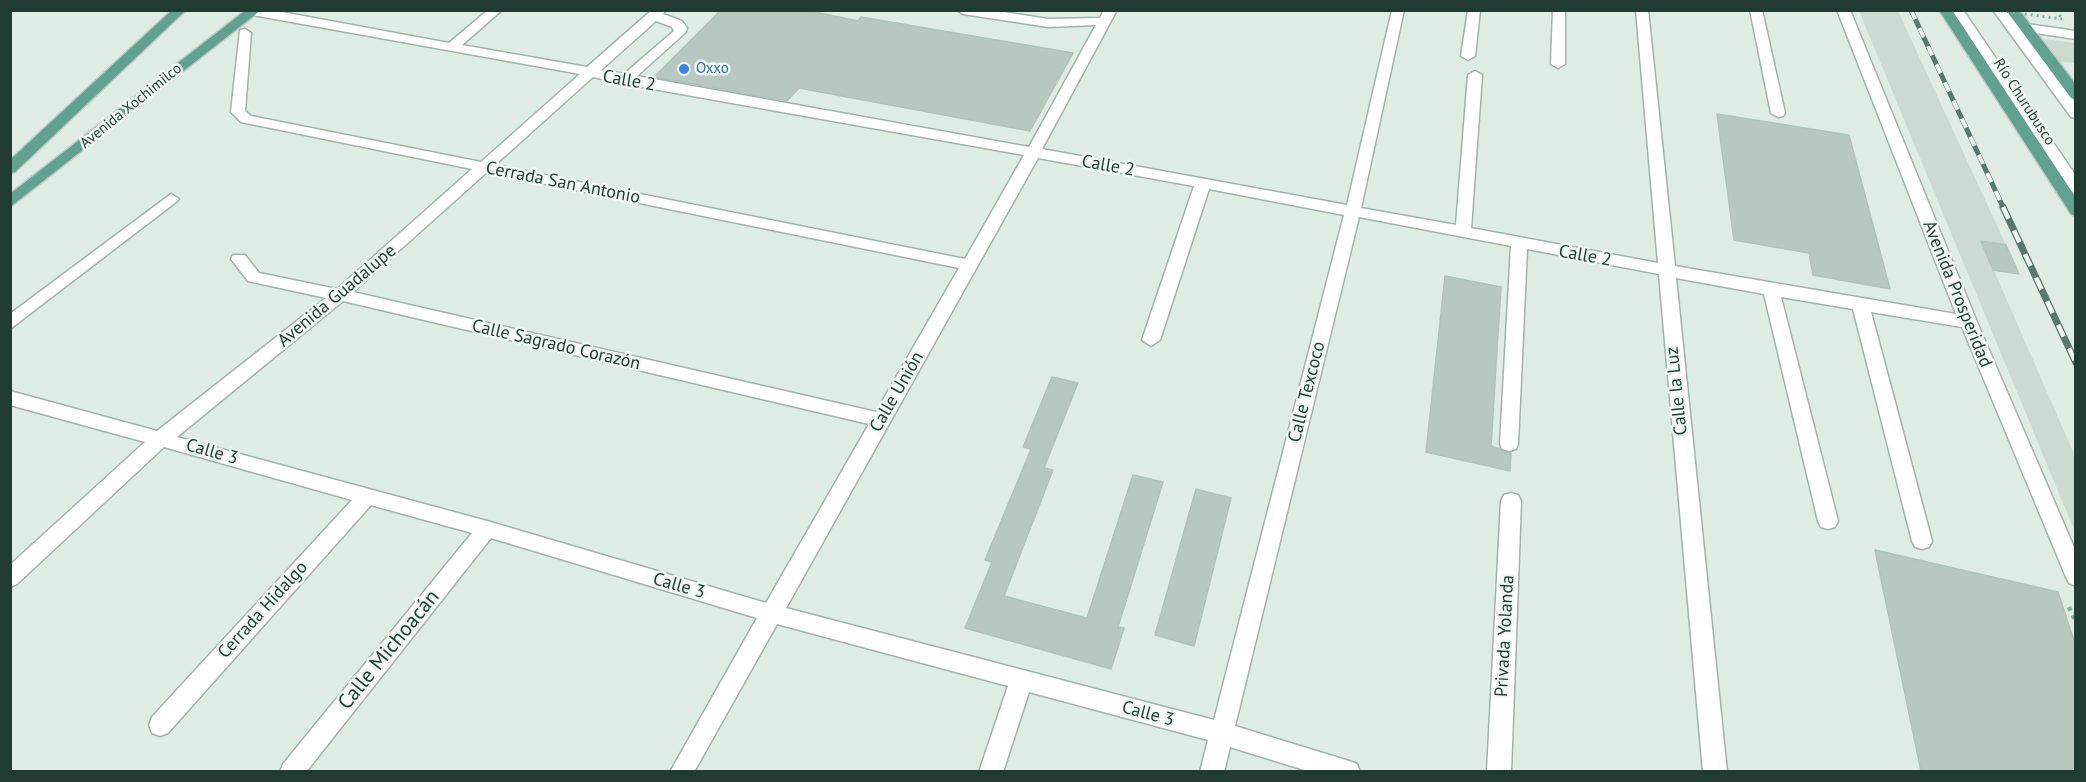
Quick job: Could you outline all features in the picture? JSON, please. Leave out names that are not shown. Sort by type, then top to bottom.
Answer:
[{"type":"main road","name":"Avenida Xochimilco","points":[[10,169],[180,10]]},
{"type":"main road","name":"Río Churubusco","points":[[1945,10],[2076,211]]},
{"type":"main road","points":[[2012,10],[2076,95]]},
{"type":"main road","name":"Avenida Xochimilco","points":[[10,202],[252,11]]},
{"type":"street","points":[[451,48],[496,10]]},
{"type":"street","points":[[963,10],[1048,23],[1108,16]]},
{"type":"street","name":"Calle Texcoco","points":[[1212,771],[1353,211],[1398,10]]},
{"type":"street","points":[[1468,56],[1474,10]]},
{"type":"street","points":[[1558,64],[1559,10]]},
{"type":"street","name":"Calle la Luz","points":[[1642,10],[1665,270],[1715,771]]},
{"type":"street","points":[[1756,10],[1778,113]]},
{"type":"street","name":"Avenida Prosperidad","points":[[1843,10],[1968,322],[2076,577]]},
{"type":"street","points":[[1956,10],[2076,188]]},
{"type":"street","points":[[1997,10],[2076,114]]},
{"type":"street","name":"Calle 2","points":[[252,11],[590,74],[1203,183],[1771,290],[1968,322]]},
{"type":"street","points":[[625,80],[680,32],[677,24],[657,13]]},
{"type":"street","name":"Avenida Guadalupe","points":[[10,578],[162,438],[340,295],[486,168],[657,13]]},
{"type":"street","name":"Calle Unión","points":[[681,771],[1033,153],[1108,16]]},
{"type":"street","points":[[2027,28],[2076,35]]},
{"type":"street","name":"Cerrada San Antonio","points":[[245,33],[238,112],[242,118],[969,266]]},
{"type":"street","points":[[1463,233],[1476,75]]},
{"type":"street","points":[[1151,340],[1203,183]]},
{"type":"street","points":[[10,322],[171,199]]},
{"type":"street","points":[[1509,444],[1519,243]]},
{"type":"street","name":"Calle Sagrado Corazón","points":[[239,259],[252,277],[340,295],[880,420]]},
{"type":"street","points":[[1771,290],[1828,521]]},
{"type":"street","points":[[1860,304],[1922,541]]},
{"type":"street","name":"Calle 3","points":[[10,398],[487,529],[770,613],[1221,733],[1349,771]]},
{"type":"street","name":"Cerrada Hidalgo","points":[[160,725],[367,496]]},
{"type":"street","name":"Privada Yolanda","points":[[1499,771],[1512,501]]},
{"type":"street","name":"Calle Michoacán","points":[[291,771],[487,529]]},
{"type":"street","points":[[991,771],[1011,717],[1021,680]]},
{"type":"path","points":[[1997,10],[2062,19],[2056,10]]},
{"type":"path","points":[[2076,608],[2069,607],[2076,623]]},
{"type":"shaded area","points":[[1859,11],[1898,11],[2006,245],[1981,241],[2075,456],[2075,532]]},
{"type":"shaded area","points":[[2044,39],[2075,43],[2075,63],[2060,62]]},
{"type":"building","points":[[721,10],[806,10],[858,21],[861,17],[1073,53],[1030,131],[799,88],[787,101],[654,77]]},
{"type":"building","points":[[1717,114],[1849,135],[1890,289],[1813,275],[1809,253],[1734,240]]},
{"type":"building","points":[[1981,241],[2006,245],[2019,274],[1993,270]]},
{"type":"building","points":[[1445,276],[1501,287],[1491,446],[1511,453],[1510,471],[1426,452]]},
{"type":"building","points":[[1052,377],[1078,383],[1044,468],[1053,470],[1004,596],[1087,618],[1133,475],[1163,482],[1118,627],[1124,628],[1111,669],[965,628],[992,562],[985,560],[1031,449],[1023,447]]},
{"type":"building","points":[[1196,489],[1231,498],[1194,646],[1155,635]]},
{"type":"building","points":[[1875,550],[2058,592],[2076,647],[2076,771],[1921,771]]},
{"type":"railway","points":[[1911,10],[2004,209]]},
{"type":"railway","points":[[2003,207],[2076,363]]},
{"type":"place","name":"Oxxo","points":[[684,69]]}]
